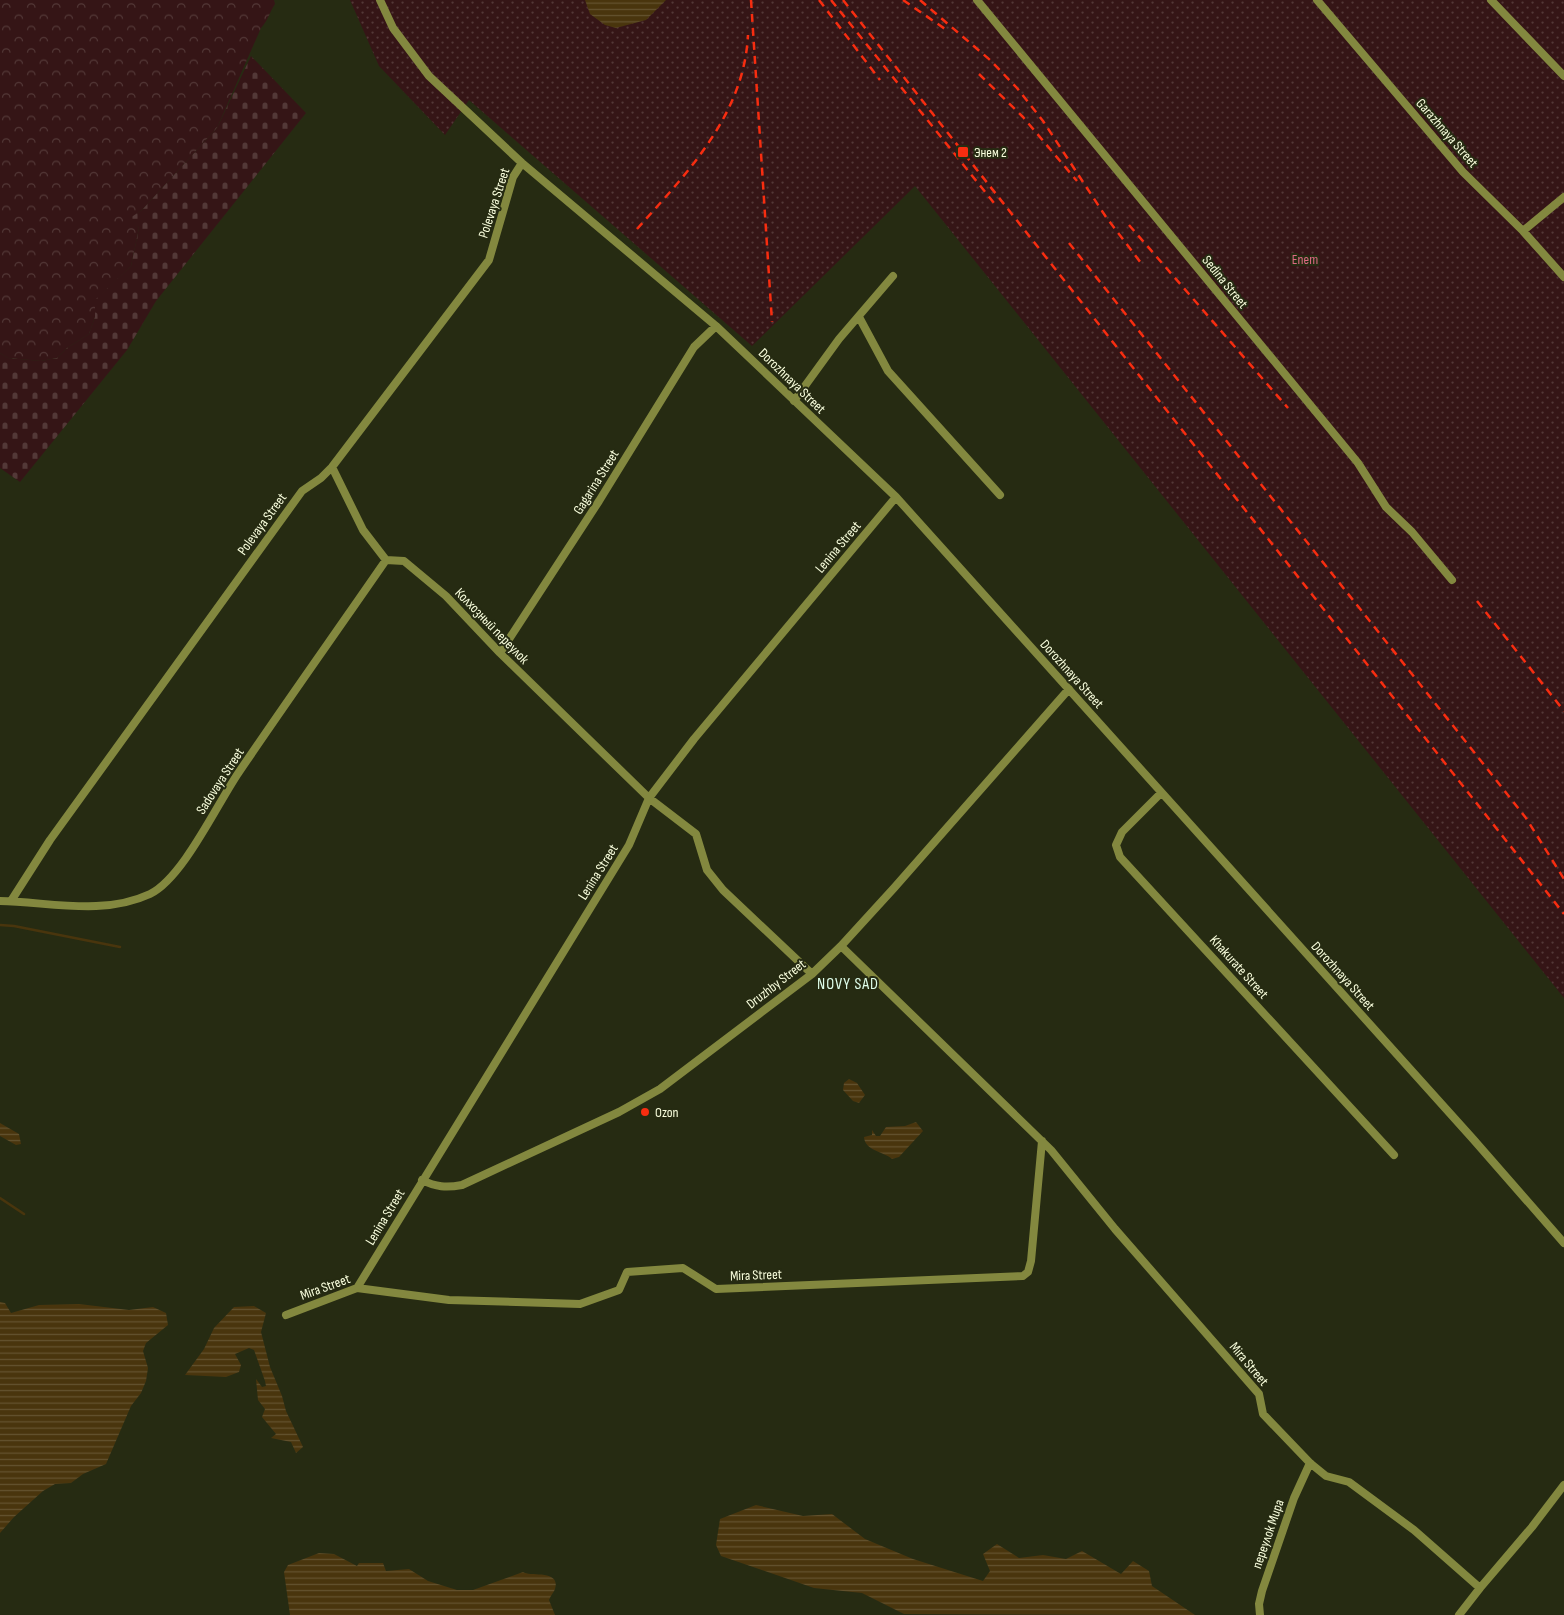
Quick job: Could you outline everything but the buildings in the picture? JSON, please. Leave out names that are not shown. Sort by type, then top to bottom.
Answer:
[{"type":"street","name":"Dorozhnaya Street","points":[[380,0],[393,28],[429,76],[522,163],[716,326],[896,497],[1160,793],[1473,1139],[1564,1243]]},
{"type":"street","name":"Sedina Street","points":[[977,0],[1358,463],[1386,507],[1412,532],[1452,580]]},
{"type":"street","name":"Garazhnaya Street","points":[[1317,0],[1463,172],[1523,231],[1564,277]]},
{"type":"street","points":[[1491,0],[1564,76]]},
{"type":"street","name":"Polevaya Street","points":[[11,901],[61,824],[302,490],[321,478],[332,467],[489,260],[513,177],[522,163]]},
{"type":"street","points":[[1523,231],[1564,197]]},
{"type":"street","points":[[794,401],[839,339],[893,276]]},
{"type":"street","points":[[859,317],[888,371],[1000,495]]},
{"type":"street","name":"Gagarina Street","points":[[500,653],[599,501],[694,347],[716,326]]},
{"type":"street","points":[[332,467],[364,530],[386,560]]},
{"type":"street","name":"Lenina Street","points":[[357,1288],[629,845],[649,798],[700,731],[896,497]]},
{"type":"street","name":"Колхозный переулок","points":[[386,560],[404,561],[446,596],[500,653],[649,798]]},
{"type":"street","name":"Sadovaya Street","points":[[0,901],[77,906],[126,904],[152,893],[177,871],[238,774],[386,560]]},
{"type":"street","name":"Druzhby Street","points":[[422,1180],[441,1187],[462,1185],[619,1112],[660,1089],[812,974],[841,946],[1069,689]]},
{"type":"street","name":"Khakurate Street","points":[[1160,793],[1122,832],[1116,845],[1120,857],[1394,1155]]},
{"type":"street","points":[[649,798],[696,834],[707,870],[722,890],[812,974]]},
{"type":"street","name":"Mira Street","points":[[841,946],[1042,1140],[1116,1229],[1260,1394],[1264,1414],[1310,1463],[1326,1476],[1349,1482],[1414,1530],[1480,1588]]},
{"type":"street","name":"Mira Street","points":[[286,1315],[357,1288],[449,1300],[580,1304],[619,1290],[627,1272],[683,1268],[716,1289],[1024,1276],[1028,1272],[1031,1261],[1042,1140]]},
{"type":"street","name":"переулок Мира","points":[[1260,1615],[1259,1604],[1262,1591],[1294,1498],[1310,1463]]},
{"type":"street","points":[[1459,1615],[1532,1528],[1564,1485]]},
{"type":"green space","points":[[0,0],[274,0],[275,4],[261,28],[217,128],[142,210],[131,218],[139,228],[131,266],[96,300],[95,317],[89,334],[67,348],[57,358],[41,361],[8,358],[0,353]]},
{"type":"green space","name":"Enem","points":[[350,0],[1564,0],[1564,998],[915,186],[752,346],[469,100],[445,135],[379,66]]},
{"type":"green space","points":[[251,56],[306,113],[156,301],[127,350],[20,482],[0,468],[0,353],[8,358],[41,361],[57,358],[67,348],[89,334],[95,317],[95,300],[131,266],[139,228],[130,218],[142,210],[217,128]]},
{"type":"shaded area","points":[[585,0],[666,0],[646,20],[616,28],[605,25],[590,14]]},
{"type":"shaded area","points":[[849,1079],[857,1083],[865,1095],[859,1103],[853,1101],[843,1090],[844,1083]]},
{"type":"shaded area","points":[[916,1122],[923,1131],[899,1157],[892,1159],[871,1148],[865,1142],[864,1137],[872,1135],[872,1130],[876,1136],[880,1136],[886,1127],[905,1126]]},
{"type":"shaded area","points":[[0,1123],[19,1134],[21,1144],[16,1145],[0,1136]]},
{"type":"shaded area","points":[[0,1302],[5,1303],[11,1313],[39,1305],[79,1304],[129,1310],[153,1307],[166,1313],[168,1325],[146,1343],[143,1351],[148,1368],[146,1381],[141,1393],[131,1406],[106,1464],[83,1474],[71,1483],[55,1484],[43,1491],[14,1517],[0,1533]]},
{"type":"shaded area","points":[[254,1306],[266,1313],[261,1332],[270,1367],[286,1411],[303,1447],[296,1453],[291,1442],[271,1438],[276,1434],[262,1417],[265,1409],[258,1400],[256,1379],[262,1387],[266,1386],[254,1350],[249,1348],[235,1354],[241,1365],[239,1372],[226,1377],[185,1375],[204,1349],[214,1328],[234,1307]]},
{"type":"shaded area","points":[[756,1505],[803,1516],[832,1514],[865,1539],[913,1559],[983,1581],[990,1571],[983,1554],[997,1544],[1019,1558],[1043,1555],[1066,1559],[1082,1551],[1121,1574],[1133,1561],[1149,1571],[1152,1586],[1195,1615],[904,1614],[862,1593],[814,1588],[721,1556],[716,1545],[720,1519]]},
{"type":"shaded area","points":[[319,1553],[334,1554],[357,1566],[359,1563],[383,1563],[386,1571],[409,1569],[428,1581],[457,1590],[473,1590],[523,1572],[549,1576],[556,1583],[549,1600],[555,1615],[290,1615],[284,1572],[288,1565]]},
{"type":"waterway","points":[[0,925],[14,926],[120,947]]},
{"type":"waterway","points":[[0,1198],[24,1214]]},
{"type":"railway","points":[[751,0],[772,322]]},
{"type":"railway","points":[[819,0],[880,80]]},
{"type":"railway","points":[[831,0],[994,203]]},
{"type":"railway","points":[[843,0],[1564,914]]},
{"type":"railway","points":[[903,0],[948,31]]},
{"type":"railway","points":[[920,0],[990,60],[1017,88],[1043,121],[1106,217],[1141,263]]},
{"type":"railway","points":[[637,229],[693,164],[710,141],[724,117],[736,91],[744,64],[748,35]]},
{"type":"railway","points":[[979,74],[1023,117],[1077,181]]},
{"type":"railway","points":[[1129,225],[1288,408]]},
{"type":"railway","points":[[1069,243],[1526,818],[1564,879]]},
{"type":"railway","points":[[1477,601],[1564,711]]},
{"type":"place","name":"Энем 2","points":[[963,152]]},
{"type":"place","name":"Ozon","points":[[645,1112]]},
{"type":"district","name":"NOVY SAD","points":[[848,984]]}]
